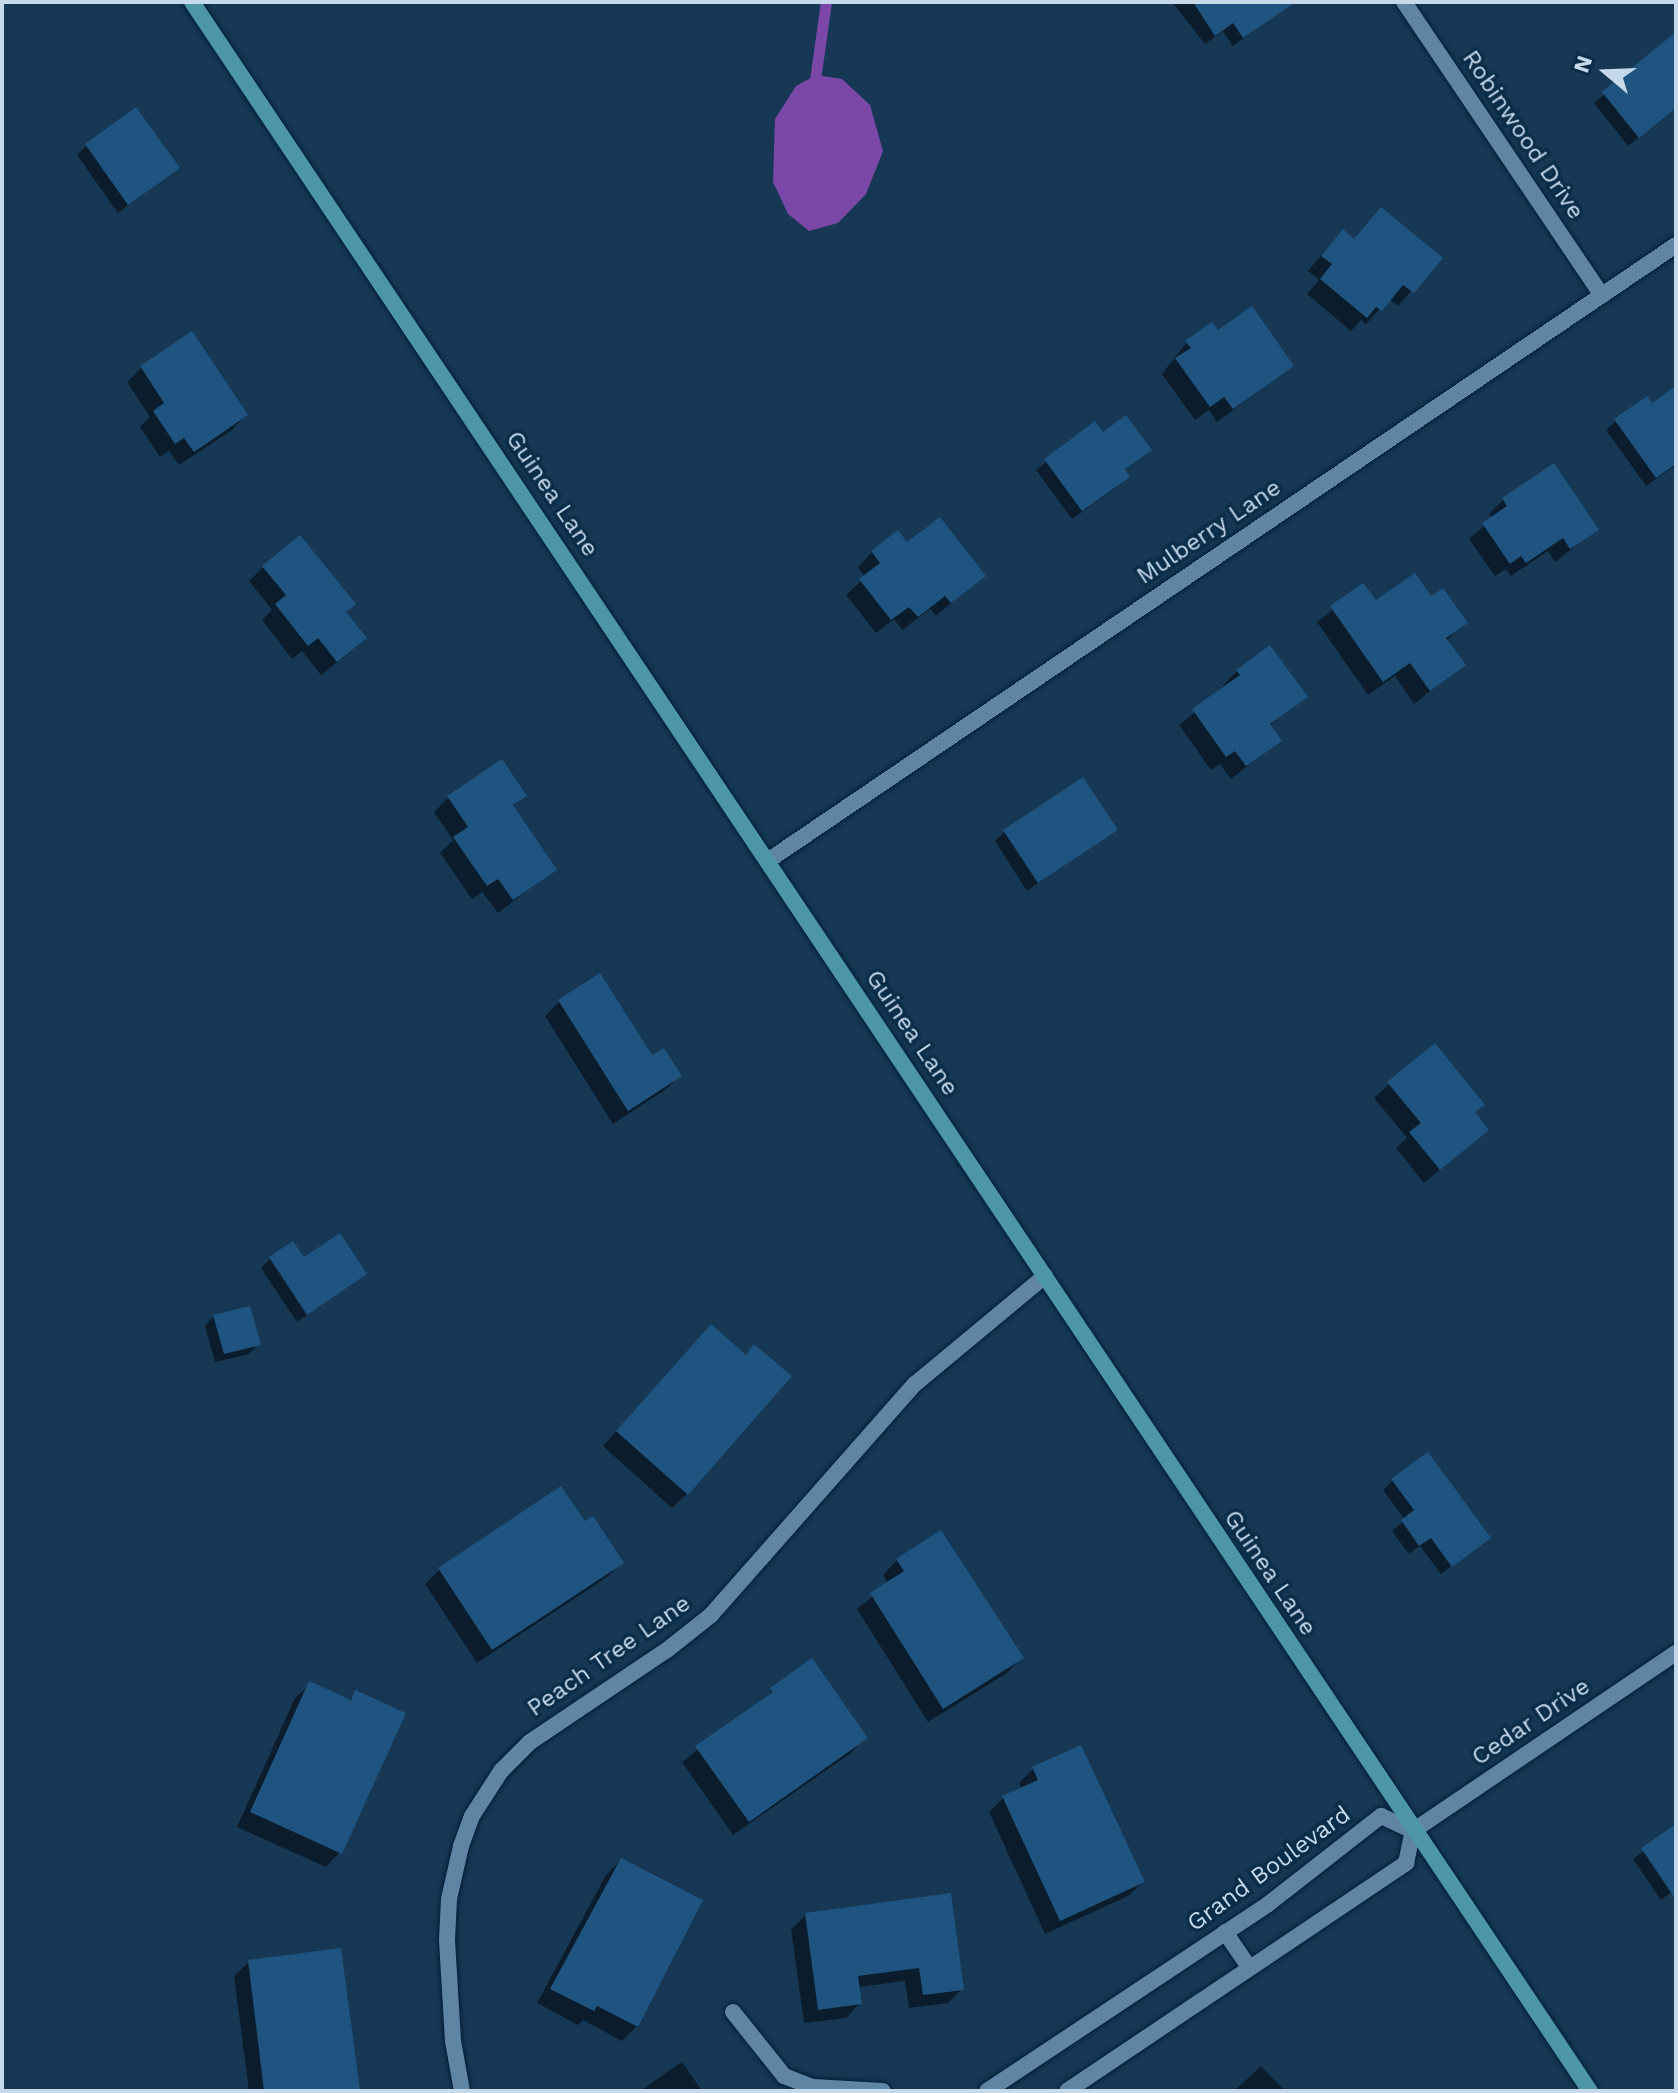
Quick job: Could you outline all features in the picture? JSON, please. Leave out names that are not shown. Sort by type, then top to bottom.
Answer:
[{"type":"street","name":"Guinea Lane","points":[[192,2],[769,860],[1413,1831],[1590,2091]]},
{"type":"street","name":"Robinwood Drive","points":[[1404,2],[1602,295]]},
{"type":"street","name":"Mulberry Lane","points":[[769,860],[1676,245]]},
{"type":"street","name":"Peach Tree Lane","points":[[462,2091],[453,2041],[447,1939],[449,1899],[461,1846],[472,1816],[501,1771],[530,1742],[667,1650],[711,1615],[915,1384],[1045,1276]]},
{"type":"street","name":"Cedar Drive","points":[[1413,1831],[1676,1653]]},
{"type":"street","name":"Grand Boulevard","points":[[987,2091],[1267,1905],[1381,1816],[1413,1831]]},
{"type":"street","points":[[1067,2091],[1406,1863],[1413,1831]]},
{"type":"street","points":[[1225,1932],[1249,1967]]},
{"type":"street","points":[[733,2012],[784,2076],[813,2087],[883,2091]]},
{"type":"shaded area","points":[[816,75],[842,79],[870,105],[883,151],[866,194],[838,223],[809,231],[788,214],[773,182],[775,119],[796,86]]},
{"type":"building","points":[[1193,2],[1296,2],[1243,38],[1233,23],[1215,36]]},
{"type":"building","points":[[1676,32],[1676,108],[1639,138],[1602,92]]},
{"type":"building","points":[[136,107],[180,168],[128,205],[85,144]]},
{"type":"building","points":[[1381,207],[1443,258],[1414,293],[1403,285],[1382,311],[1376,307],[1367,318],[1320,279],[1332,264],[1321,256],[1343,229],[1354,239]]},
{"type":"building","points":[[1252,306],[1294,366],[1233,409],[1224,397],[1210,407],[1175,358],[1191,348],[1185,341],[1212,322],[1218,330]]},
{"type":"building","points":[[192,331],[248,415],[194,452],[184,438],[175,444],[153,411],[164,403],[140,366]]},
{"type":"building","points":[[1676,386],[1676,464],[1656,478],[1614,419],[1647,396],[1652,403]]},
{"type":"building","points":[[1126,415],[1152,450],[1125,469],[1130,477],[1082,511],[1044,459],[1095,421],[1103,432]]},
{"type":"building","points":[[1554,463],[1599,530],[1570,549],[1563,538],[1526,563],[1521,556],[1510,564],[1482,523],[1507,506],[1502,498]]},
{"type":"building","points":[[940,517],[986,576],[951,603],[945,596],[918,617],[909,607],[891,620],[859,579],[880,563],[871,551],[898,530],[907,542]]},
{"type":"building","points":[[300,535],[356,604],[346,612],[367,638],[337,662],[318,638],[308,646],[275,604],[286,595],[262,566]]},
{"type":"building","points":[[1415,573],[1431,596],[1443,588],[1468,623],[1446,638],[1466,665],[1430,691],[1410,663],[1383,682],[1330,606],[1363,583],[1376,600]]},
{"type":"building","points":[[1270,645],[1308,697],[1270,724],[1282,741],[1246,766],[1235,751],[1226,757],[1192,709],[1240,675],[1236,670]]},
{"type":"building","points":[[502,759],[527,796],[513,805],[557,870],[513,900],[498,879],[487,886],[453,837],[468,827],[447,796]]},
{"type":"building","points":[[1083,777],[1118,830],[1038,883],[1003,830]]},
{"type":"building","points":[[600,973],[652,1055],[664,1048],[682,1076],[628,1111],[558,1000]]},
{"type":"building","points":[[1435,1043],[1485,1105],[1475,1112],[1489,1130],[1440,1170],[1409,1132],[1421,1123],[1387,1082]]},
{"type":"building","points":[[340,1233],[367,1274],[307,1315],[269,1257],[293,1241],[304,1257]]},
{"type":"building","points":[[250,1306],[261,1345],[224,1354],[213,1315]]},
{"type":"building","points":[[711,1324],[746,1355],[754,1344],[792,1376],[688,1495],[616,1431]]},
{"type":"building","points":[[1428,1452],[1491,1538],[1452,1567],[1431,1538],[1419,1546],[1401,1520],[1414,1510],[1391,1479]]},
{"type":"building","points":[[561,1486],[585,1521],[593,1516],[624,1563],[492,1650],[438,1568]]},
{"type":"building","points":[[941,1530],[1024,1658],[943,1709],[870,1593],[904,1571],[896,1559]]},
{"type":"building","points":[[812,1658],[868,1738],[749,1822],[695,1746],[773,1692],[770,1688]]},
{"type":"building","points":[[309,1681],[351,1700],[355,1690],[406,1713],[342,1854],[250,1812]]},
{"type":"building","points":[[1081,1745],[1145,1882],[1060,1921],[1002,1796],[1038,1780],[1032,1767]]},
{"type":"building","points":[[1676,1824],[1676,1900],[1641,1848]]},
{"type":"building","points":[[621,1858],[703,1900],[638,2027],[597,2006],[594,2011],[550,1989]]},
{"type":"building","points":[[951,1893],[964,1990],[923,1995],[919,1968],[858,1976],[862,2004],[818,2010],[805,1913]]},
{"type":"building","points":[[341,1948],[360,2091],[264,2091],[248,1960]]},
{"type":"waterway","points":[[814,87],[826,2]]}]
